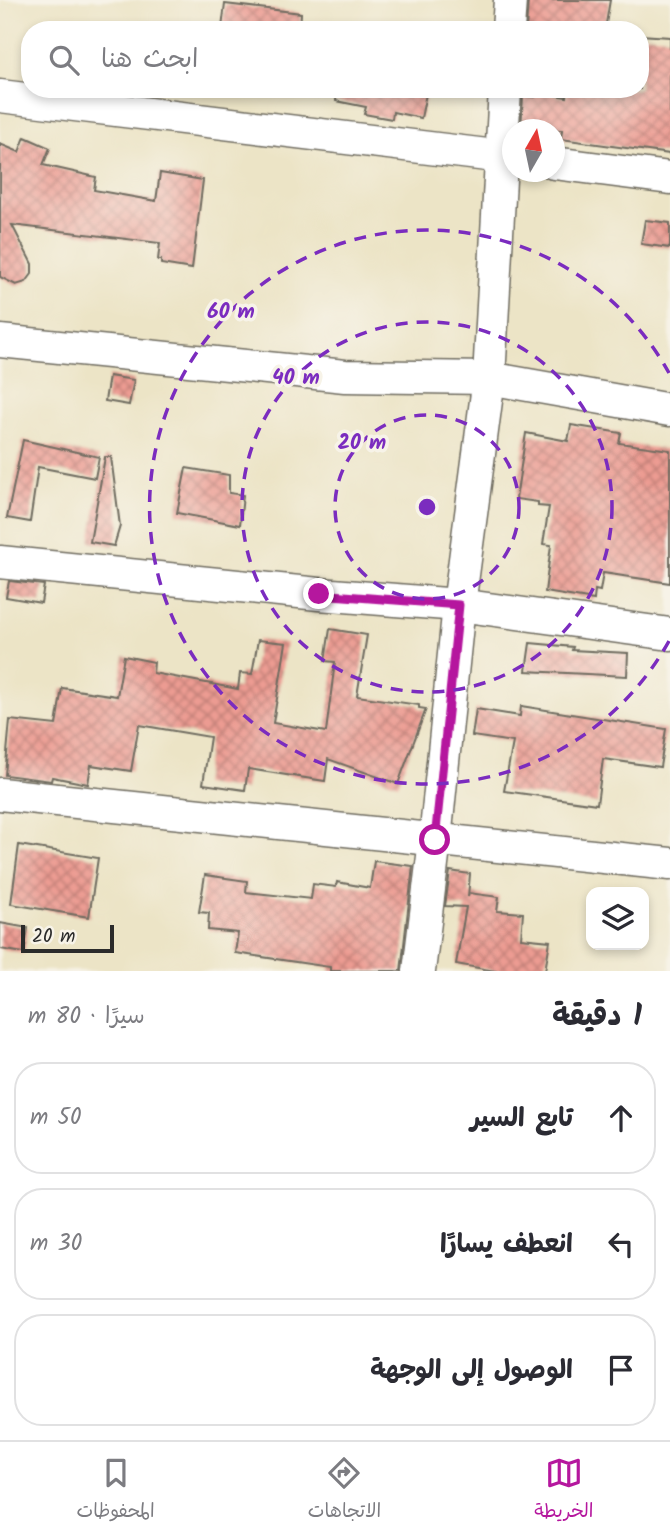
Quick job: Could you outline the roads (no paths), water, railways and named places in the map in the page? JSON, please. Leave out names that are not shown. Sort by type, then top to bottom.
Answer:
[{"type":"street","points":[[509,21],[510,0]]},
{"type":"street","points":[[0,96],[502,156]]},
{"type":"street","points":[[505,98],[506,119]]},
{"type":"street","points":[[565,164],[670,178]]},
{"type":"street","points":[[419,971],[459,605],[489,378],[505,182]]},
{"type":"street","points":[[0,341],[345,376],[489,378],[670,410]]},
{"type":"street","points":[[0,562],[319,594],[459,605],[670,634]]},
{"type":"street","points":[[0,794],[670,864]]}]
